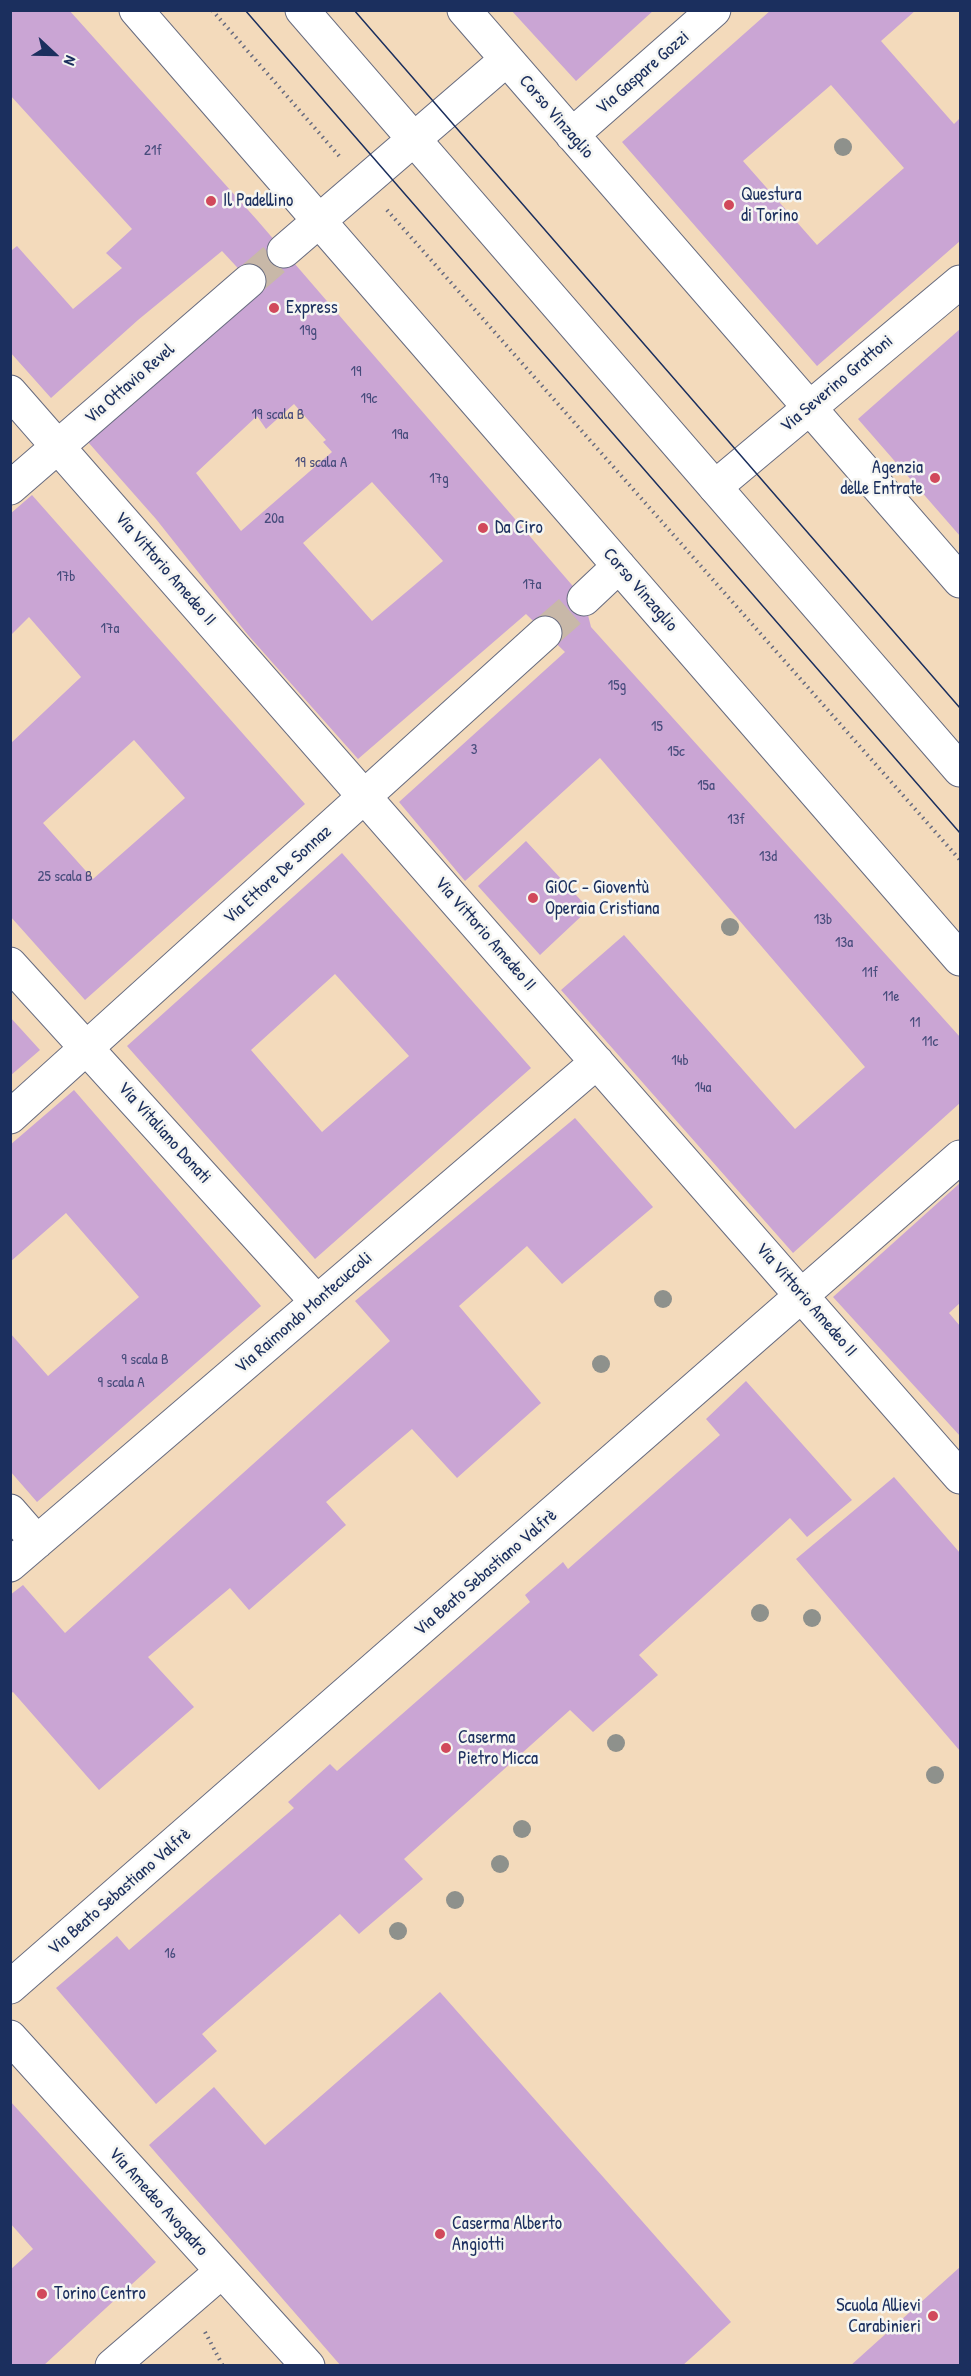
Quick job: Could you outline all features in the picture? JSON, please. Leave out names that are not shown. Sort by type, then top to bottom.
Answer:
[{"type":"street","name":"Corso Vinzaglio","points":[[136,10],[960,959]]},
{"type":"street","points":[[302,10],[960,770]]},
{"type":"street","name":"Corso Vinzaglio","points":[[464,10],[960,581]]},
{"type":"street","name":"Via Gaspare Gozzi","points":[[572,135],[714,10]]},
{"type":"street","name":"Corso Vinzaglio","points":[[319,221],[415,141],[506,60]]},
{"type":"street","points":[[284,251],[319,221]]},
{"type":"street","name":"Via Ottavio Revel","points":[[10,488],[249,281]]},
{"type":"street","name":"Via Severino Grattoni","points":[[715,487],[960,282]]},
{"type":"street","name":"Via Vittorio Amedeo II","points":[[10,392],[960,1477]]},
{"type":"street","points":[[584,599],[619,566]]},
{"type":"street","name":"Via Ettore De Sonnaz","points":[[10,1117],[545,633]]},
{"type":"street","name":"Via Vitaliano Donati","points":[[10,964],[317,1302]]},
{"type":"street","name":"Via Raimondo Montecuccoli","points":[[10,1564],[597,1062]]},
{"type":"street","name":"Via Beato Sebastiano Valfrè","points":[[10,1987],[960,1157]]},
{"type":"street","points":[[10,1511],[37,1542]]},
{"type":"street","name":"Via Amedeo Avogadro","points":[[10,2037],[308,2366]]},
{"type":"street","points":[[112,2366],[221,2272]]},
{"type":"path","points":[[212,10],[960,860]]},
{"type":"building","points":[[10,10],[69,10],[257,220],[584,599],[591,627],[960,1037],[960,1103],[793,1253],[561,990],[624,935],[795,1129],[865,1067],[600,758],[465,881],[399,802],[565,652],[526,614],[358,759],[248,635],[156,519],[88,442],[259,291],[222,251],[138,320],[51,398],[10,352],[10,248],[12,250],[17,246],[73,309],[122,268],[106,253],[132,229],[10,95]],"holes":[[[294,404],[326,440],[323,442],[332,452],[241,531],[196,473],[257,416],[266,429]],[[372,482],[443,561],[372,621],[303,543]]]},
{"type":"building","points":[[511,10],[654,10],[576,81]]},
{"type":"building","name":"Questura di Torino","points":[[771,10],[916,10],[881,41],[954,124],[960,118],[960,241],[817,366],[622,142]],"holes":[[[831,85],[904,168],[817,245],[743,161]]]},
{"type":"building","name":"Agenzia delle Entrate","points":[[960,329],[960,536],[858,419]]},
{"type":"building","points":[[32,495],[305,804],[85,1000],[10,916],[10,744],[81,677],[29,617],[10,636],[10,514]],"holes":[[[134,740],[185,798],[93,879],[43,823]]]},
{"type":"building","name":"GiOC - Gioventù Operaia Cristiana","points":[[526,841],[589,909],[540,955],[478,886]]},
{"type":"building","points":[[342,853],[531,1068],[315,1259],[127,1046]],"holes":[[[335,974],[409,1056],[322,1132],[251,1050]]]},
{"type":"building","points":[[10,1017],[40,1050],[10,1076]]},
{"type":"building","points":[[74,1090],[261,1306],[37,1502],[10,1471],[10,1333],[48,1376],[139,1297],[66,1213],[10,1262],[10,1145]]},
{"type":"building","points":[[575,1118],[653,1207],[562,1284],[527,1246],[459,1306],[541,1403],[457,1478],[412,1429],[326,1502],[346,1525],[249,1610],[230,1588],[148,1657],[194,1707],[99,1790],[13,1692],[10,1694],[10,1595],[23,1585],[65,1633],[390,1341],[355,1301]]},
{"type":"building","points":[[960,1183],[960,1303],[949,1313],[960,1326],[960,1436],[833,1297]]},
{"type":"building","name":"Caserma Pietro Micca","points":[[746,1381],[852,1500],[807,1537],[790,1518],[639,1655],[658,1675],[593,1732],[570,1710],[404,1859],[423,1879],[359,1934],[340,1914],[202,2034],[217,2051],[156,2104],[56,1988],[117,1936],[129,1950],[294,1808],[288,1802],[330,1764],[337,1771],[530,1602],[525,1595],[563,1562],[568,1569],[720,1435],[706,1419]]},
{"type":"building","points":[[894,1477],[960,1553],[960,1751],[796,1559]]},
{"type":"building","name":"Caserma Alberto Angiotti","points":[[440,1992],[731,2322],[682,2366],[341,2366],[149,2145],[214,2087],[265,2145]]},
{"type":"building","points":[[10,2101],[156,2262],[43,2366],[10,2366],[10,2270],[33,2249],[10,2223]]},
{"type":"building","name":"Scuola Allievi Carabinieri","points":[[960,2267],[960,2366],[850,2366]]},
{"type":"tunnel","points":[[249,281],[284,251]]},
{"type":"tunnel","points":[[545,633],[584,599]]},
{"type":"tram line","points":[[245,10],[960,833]]},
{"type":"tram line","points":[[354,10],[960,708]]},
{"type":"place","name":"Il Padellino","points":[[211,201]]},
{"type":"place","name":"Questura di Torino","points":[[729,205]]},
{"type":"place","name":"Express","points":[[274,308]]},
{"type":"place","name":"Agenzia delle Entrate","points":[[935,478]]},
{"type":"place","name":"Da Ciro","points":[[483,528]]},
{"type":"place","name":"GiOC - Gioventù Operaia Cristiana","points":[[533,898]]},
{"type":"place","name":"Caserma Pietro Micca","points":[[446,1748]]},
{"type":"place","name":"Caserma Alberto Angiotti","points":[[440,2234]]},
{"type":"place","name":"Torino Centro","points":[[42,2294]]},
{"type":"place","name":"Scuola Allievi Carabinieri","points":[[933,2316]]}]
